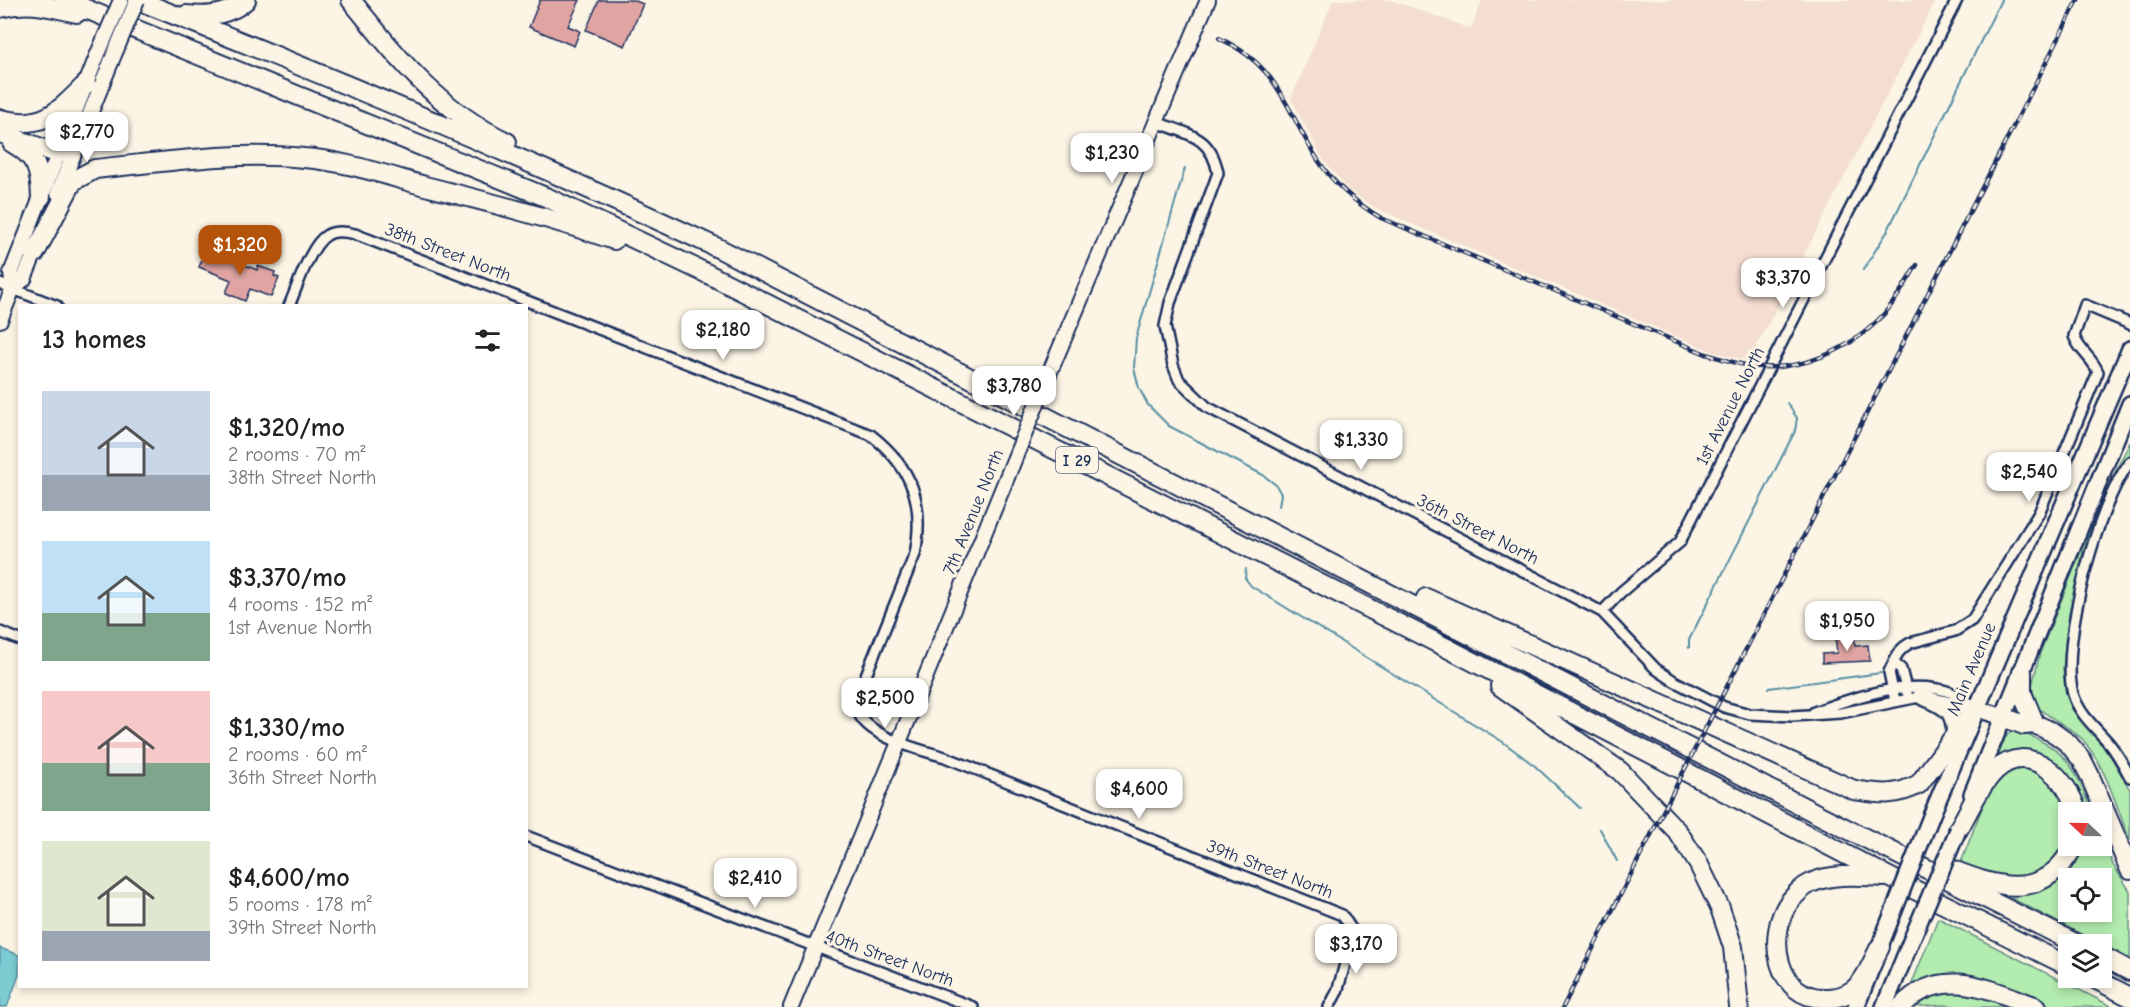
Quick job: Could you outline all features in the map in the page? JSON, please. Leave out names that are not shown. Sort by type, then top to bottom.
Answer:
[{"type":"highway","name":"I 29","points":[[64,0],[548,198],[708,274],[1448,648],[1891,878],[2058,961]]},
{"type":"highway","name":"I 29","points":[[137,0],[281,57],[601,192],[720,249],[1851,831],[2058,934]]},
{"type":"highway","points":[[169,13],[209,15],[233,9],[246,0]]},
{"type":"highway","points":[[351,0],[408,71],[437,97],[492,135],[601,192]]},
{"type":"highway","points":[[0,8],[22,3],[38,3],[115,21]]},
{"type":"highway","points":[[0,119],[30,124],[44,119],[62,108],[86,84]]},
{"type":"highway","points":[[0,135],[58,154],[79,141]]},
{"type":"highway","points":[[0,135],[28,152],[40,176],[41,197]]},
{"type":"highway","points":[[35,253],[73,181],[85,172],[177,161],[254,156],[306,158],[353,167],[583,229],[708,274]]},
{"type":"highway","points":[[1238,516],[1321,548],[1424,597],[1854,790],[1889,795],[1919,784],[1976,708]]},
{"type":"highway","points":[[1448,648],[1620,771],[1678,832],[1698,863],[1720,908],[1733,947],[1739,1007]]},
{"type":"highway","points":[[2022,672],[2022,693],[2035,724]]},
{"type":"highway","points":[[2003,717],[2024,725],[2035,724],[2068,743],[2082,760],[2130,870]]},
{"type":"highway","points":[[1958,830],[1994,772],[2003,765],[2019,761],[2033,761],[2046,766],[2068,788],[2073,802]]},
{"type":"highway","points":[[1851,831],[1971,877],[2009,886],[2042,881],[2057,869],[2067,856]]},
{"type":"highway","points":[[1880,947],[1863,979],[1852,991],[1838,998],[1823,999],[1797,990],[1787,978],[1780,966],[1776,936],[1784,910],[1803,887],[1812,882],[1857,875],[1891,878]]},
{"type":"highway","points":[[2112,961],[2130,970]]},
{"type":"highway","points":[[1901,1007],[1917,995],[1949,983],[1978,986],[2037,1007]]},
{"type":"highway","points":[[2112,988],[2130,997]]},
{"type":"main road","name":"Main Avenue","points":[[1856,1007],[1976,708],[2130,349]]},
{"type":"main road","points":[[1884,1007],[2130,404]]},
{"type":"main road","points":[[1914,697],[1946,706],[1952,718],[1955,734],[1953,764]]},
{"type":"main road","points":[[1976,708],[2003,717]]},
{"type":"street","points":[[0,320],[6,286],[121,0]]},
{"type":"street","points":[[6,286],[24,279],[137,0]]},
{"type":"street","name":"7th Avenue North","points":[[791,1007],[897,742],[1046,381],[1208,0]]},
{"type":"street","name":"1st Avenue North","points":[[1602,612],[1621,592],[1680,542],[1957,0]]},
{"type":"street","name":"36th Street North","points":[[1156,122],[1208,145],[1215,158],[1218,172],[1170,303],[1165,326],[1173,366],[1179,380],[1207,407],[1602,612],[1656,669],[1716,703],[1750,714],[1841,713],[1914,697],[1976,708]]},
{"type":"street","name":"38th Street North","points":[[290,304],[316,245],[328,234],[341,232],[355,234],[871,435],[885,446],[904,468],[913,490],[917,513],[918,537],[915,555],[856,704],[860,716],[872,730],[897,742]]},
{"type":"street","points":[[6,286],[52,304]]},
{"type":"street","points":[[1895,700],[1889,672],[1898,653],[1911,643],[1955,631],[1972,620],[2034,522],[2098,372],[2095,363],[2077,344],[2074,336],[2085,306],[2130,324]]},
{"type":"street","points":[[2130,462],[2121,474],[2110,498],[2090,551],[2081,585],[2070,662],[2070,679],[2078,706],[2109,743],[2130,777]]},
{"type":"street","points":[[0,632],[18,639]]},
{"type":"street","points":[[1894,663],[1901,669],[1905,688],[1914,697]]},
{"type":"street","name":"36th Street North","points":[[1807,714],[1838,702],[1892,690],[1930,686],[1966,698],[1976,708]]},
{"type":"street","name":"39th Street North","points":[[897,742],[945,757],[1342,915],[1353,933],[1337,992],[1329,1007]]},
{"type":"street","name":"40th Street North","points":[[528,837],[815,948],[914,982],[973,1007]]},
{"type":"shaded area","points":[[1333,0],[1391,0],[1471,29],[1482,0],[1936,0],[1749,361],[1711,351],[1377,209],[1350,191],[1324,161],[1291,99]]},
{"type":"green space","points":[[2130,442],[2130,454],[2112,480],[2083,552],[2072,605],[2063,668],[2066,694],[2072,709],[2110,755],[2130,790],[2130,841],[2098,762],[2082,739],[2033,703],[2035,701],[2032,686],[2040,653],[2105,492]]},
{"type":"green space","points":[[2013,729],[2045,743],[2056,751],[2073,769],[2088,802],[2076,802],[2065,777],[2001,758],[1999,754],[2005,738]]},
{"type":"green space","points":[[2025,765],[2057,783],[2064,802],[2058,802],[2060,856],[2056,863],[2021,881],[1958,869],[1991,788],[1996,781],[2010,771]]},
{"type":"green space","points":[[2063,856],[2110,856],[2130,891],[2130,959],[2112,950],[2112,934],[2081,934],[2007,896],[2009,892]]},
{"type":"green space","points":[[1938,918],[2058,979],[2058,988],[2076,988],[2113,1007],[2052,1007],[1983,982],[1908,993]]},
{"type":"green space","points":[[1941,991],[1974,992],[2018,1007],[1945,1005],[1913,1007],[1922,998]]},
{"type":"water","points":[[0,948],[18,955],[18,978],[7,1007],[0,1007]]},
{"type":"building","points":[[540,0],[580,0],[568,26],[580,31],[574,46],[529,27]]},
{"type":"building","points":[[599,0],[633,0],[643,4],[625,46],[586,30]]},
{"type":"building","points":[[206,249],[257,270],[258,266],[275,272],[274,276],[279,278],[271,297],[250,289],[245,301],[226,293],[231,280],[199,267]]},
{"type":"building","points":[[1854,635],[1855,646],[1868,645],[1870,661],[1822,663],[1822,654],[1837,653],[1835,637]]},
{"type":"waterway","points":[[1863,270],[1887,232],[2001,0]]},
{"type":"waterway","points":[[1185,168],[1136,338],[1134,368],[1139,388],[1148,405],[1169,426],[1263,475],[1276,485],[1281,494],[1279,506]]},
{"type":"waterway","points":[[1689,648],[1689,640],[1795,431],[1797,418],[1787,403]]},
{"type":"waterway","points":[[1246,569],[1245,578],[1251,586],[1503,742],[1535,766],[1580,808]]},
{"type":"waterway","points":[[1769,688],[1881,673]]},
{"type":"waterway","points":[[1600,829],[1617,861]]},
{"type":"railway","points":[[1563,1007],[2078,0]]},
{"type":"railway","points":[[1219,38],[1256,62],[1269,76],[1307,142],[1331,178],[1354,200],[1381,218],[1706,354],[1745,365],[1769,367],[1787,366],[1823,356],[1856,339],[1870,328],[1893,303],[1917,265]]}]
